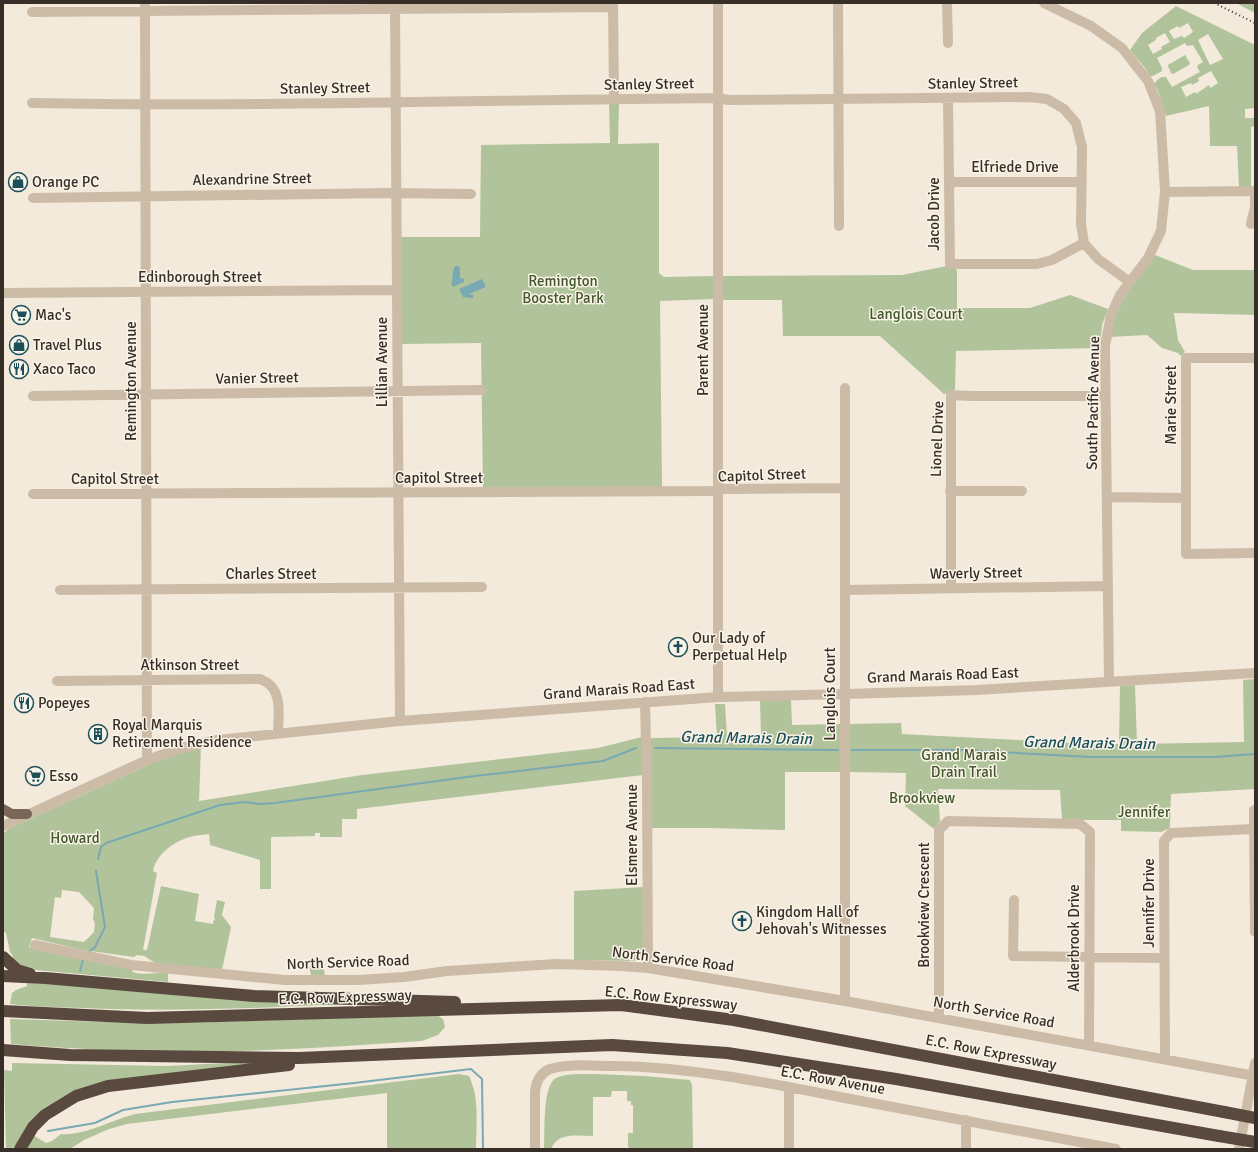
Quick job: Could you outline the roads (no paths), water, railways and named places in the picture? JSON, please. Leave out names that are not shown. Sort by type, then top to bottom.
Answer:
[{"type":"highway","points":[[3,957],[17,970],[45,978]]},
{"type":"highway","points":[[3,976],[45,978],[254,996],[621,1006]]},
{"type":"highway","name":"E.C. Row Expressway","points":[[3,1011],[147,1018],[621,1006],[734,1020],[1255,1118]]},
{"type":"highway","points":[[3,1057],[20,1055],[70,1055],[299,1058],[612,1045],[727,1053],[896,1079],[1255,1142]]},
{"type":"highway","points":[[3,1050],[20,1055]]},
{"type":"highway","points":[[20,1149],[33,1127],[46,1115],[76,1096],[108,1086],[384,1054]]},
{"type":"main road","points":[[3,810],[12,814],[27,814]]},
{"type":"street","name":"Parent Avenue","points":[[718,3],[718,697]]},
{"type":"street","points":[[838,3],[839,226]]},
{"type":"street","points":[[947,3],[948,43]]},
{"type":"street","name":"South Pacific Avenue","points":[[1044,3],[1091,26],[1122,48],[1148,82],[1160,111],[1165,192],[1161,231],[1148,258],[1120,296],[1111,315],[1105,346],[1109,682]]},
{"type":"street","points":[[32,12],[145,7],[613,5],[614,99]]},
{"type":"street","name":"Lillian Avenue","points":[[395,6],[400,721]]},
{"type":"street","name":"Remington Avenue","points":[[145,7],[147,760]]},
{"type":"street","name":"Stanley Street","points":[[32,103],[145,105],[718,98],[729,100],[1029,97],[1047,99],[1064,109],[1076,124],[1082,147],[1082,224],[1084,243]]},
{"type":"street","name":"Jacob Drive","points":[[948,98],[950,264],[1037,264],[1052,260],[1084,243]]},
{"type":"street","name":"Elfriede Drive","points":[[949,182],[1082,182]]},
{"type":"street","points":[[1165,192],[1255,191],[1255,208],[1252,224]]},
{"type":"street","name":"Alexandrine Street","points":[[33,198],[396,193],[471,194]]},
{"type":"street","points":[[1084,243],[1098,259],[1130,282]]},
{"type":"street","name":"Edinborough Street","points":[[3,293],[397,290]]},
{"type":"street","name":"Marie Street","points":[[1186,498],[1186,358],[1255,358]]},
{"type":"street","name":"Langlois Court","points":[[845,388],[845,1001]]},
{"type":"street","name":"Vanier Street","points":[[33,396],[481,390]]},
{"type":"street","name":"Lionel Drive","points":[[951,588],[951,395],[1105,396]]},
{"type":"street","name":"Capitol Street","points":[[33,494],[703,491],[845,488]]},
{"type":"street","points":[[950,491],[1022,491]]},
{"type":"street","points":[[1107,497],[1186,498],[1186,554],[1255,553]]},
{"type":"street","name":"Waverly Street","points":[[845,590],[1108,586]]},
{"type":"street","name":"Charles Street","points":[[60,590],[482,587]]},
{"type":"street","name":"Grand Marais Road East","points":[[3,826],[147,760],[182,748],[218,740],[400,721],[718,697],[977,690],[1255,673]]},
{"type":"street","name":"Atkinson Street","points":[[57,680],[260,680],[271,685],[278,700],[278,734]]},
{"type":"street","name":"Elsmere Avenue","points":[[645,702],[648,968]]},
{"type":"street","points":[[1254,810],[1255,932]]},
{"type":"street","name":"Brookview Crescent","points":[[939,1018],[939,830],[948,821],[1080,824],[1090,832]]},
{"type":"street","name":"Jennifer Drive","points":[[1165,1059],[1164,841],[1171,833],[1253,830]]},
{"type":"street","name":"Alderbrook Drive","points":[[1089,1045],[1090,832]]},
{"type":"street","points":[[1014,900],[1013,956],[1164,958]]},
{"type":"street","name":"North Service Road","points":[[35,945],[131,964],[285,980],[358,980],[404,977],[447,971],[556,964],[648,968],[845,1001],[1254,1075]]},
{"type":"street","points":[[1239,1149],[1254,1075],[1255,1062]]},
{"type":"street","name":"E.C. Row Avenue","points":[[536,1149],[535,1086],[538,1078],[550,1069],[571,1066],[636,1067],[697,1072],[789,1087],[966,1120],[1070,1145],[1116,1149]]},
{"type":"street","points":[[789,1087],[789,1149]]},
{"type":"street","points":[[966,1120],[966,1149]]},
{"type":"water","points":[[455,266],[460,268],[460,278],[464,279],[464,282],[453,287],[451,284]]},
{"type":"water","points":[[482,279],[486,287],[469,294],[473,295],[473,298],[463,297],[459,289]]},
{"type":"waterway","points":[[98,859],[101,847],[106,843],[220,805],[245,802],[259,804],[275,803],[467,777],[603,761],[636,748]]},
{"type":"waterway","name":"Grand Marais Drain","points":[[655,748],[838,750]]},
{"type":"waterway","name":"Grand Marais Drain","points":[[852,750],[963,750],[1090,757],[1215,757],[1255,754]]},
{"type":"waterway","points":[[90,951],[95,947],[105,927],[96,871]]},
{"type":"waterway","points":[[80,971],[83,960]]},
{"type":"waterway","points":[[48,1131],[95,1123],[123,1110],[172,1102],[471,1069],[482,1079],[483,1149]]},
{"type":"railway","points":[[1214,3],[1255,23]]},
{"type":"place","name":"Orange PC","points":[[18,182]]},
{"type":"place","name":"Mac's","points":[[21,315]]},
{"type":"place","name":"Travel Plus","points":[[19,345]]},
{"type":"place","name":"Xaco Taco","points":[[19,369]]},
{"type":"place","name":"Our Lady of Perpetual Help","points":[[678,647]]},
{"type":"place","name":"Popeyes","points":[[24,703]]},
{"type":"place","name":"Royal Marquis Retirement Residence","points":[[98,734]]},
{"type":"place","name":"Esso","points":[[35,776]]},
{"type":"place","name":"Kingdom Hall of Jehovah's Witnesses","points":[[742,921]]},
{"type":"park label","name":"Remington Booster Park","points":[[563,290]]},
{"type":"park label","name":"Grand Marais Drain Trail","points":[[964,764]]},
{"type":"park label","name":"Brookview","points":[[922,798]]},
{"type":"park label","name":"Jennifer","points":[[1144,812]]},
{"type":"park label","name":"Howard","points":[[75,838]]}]
